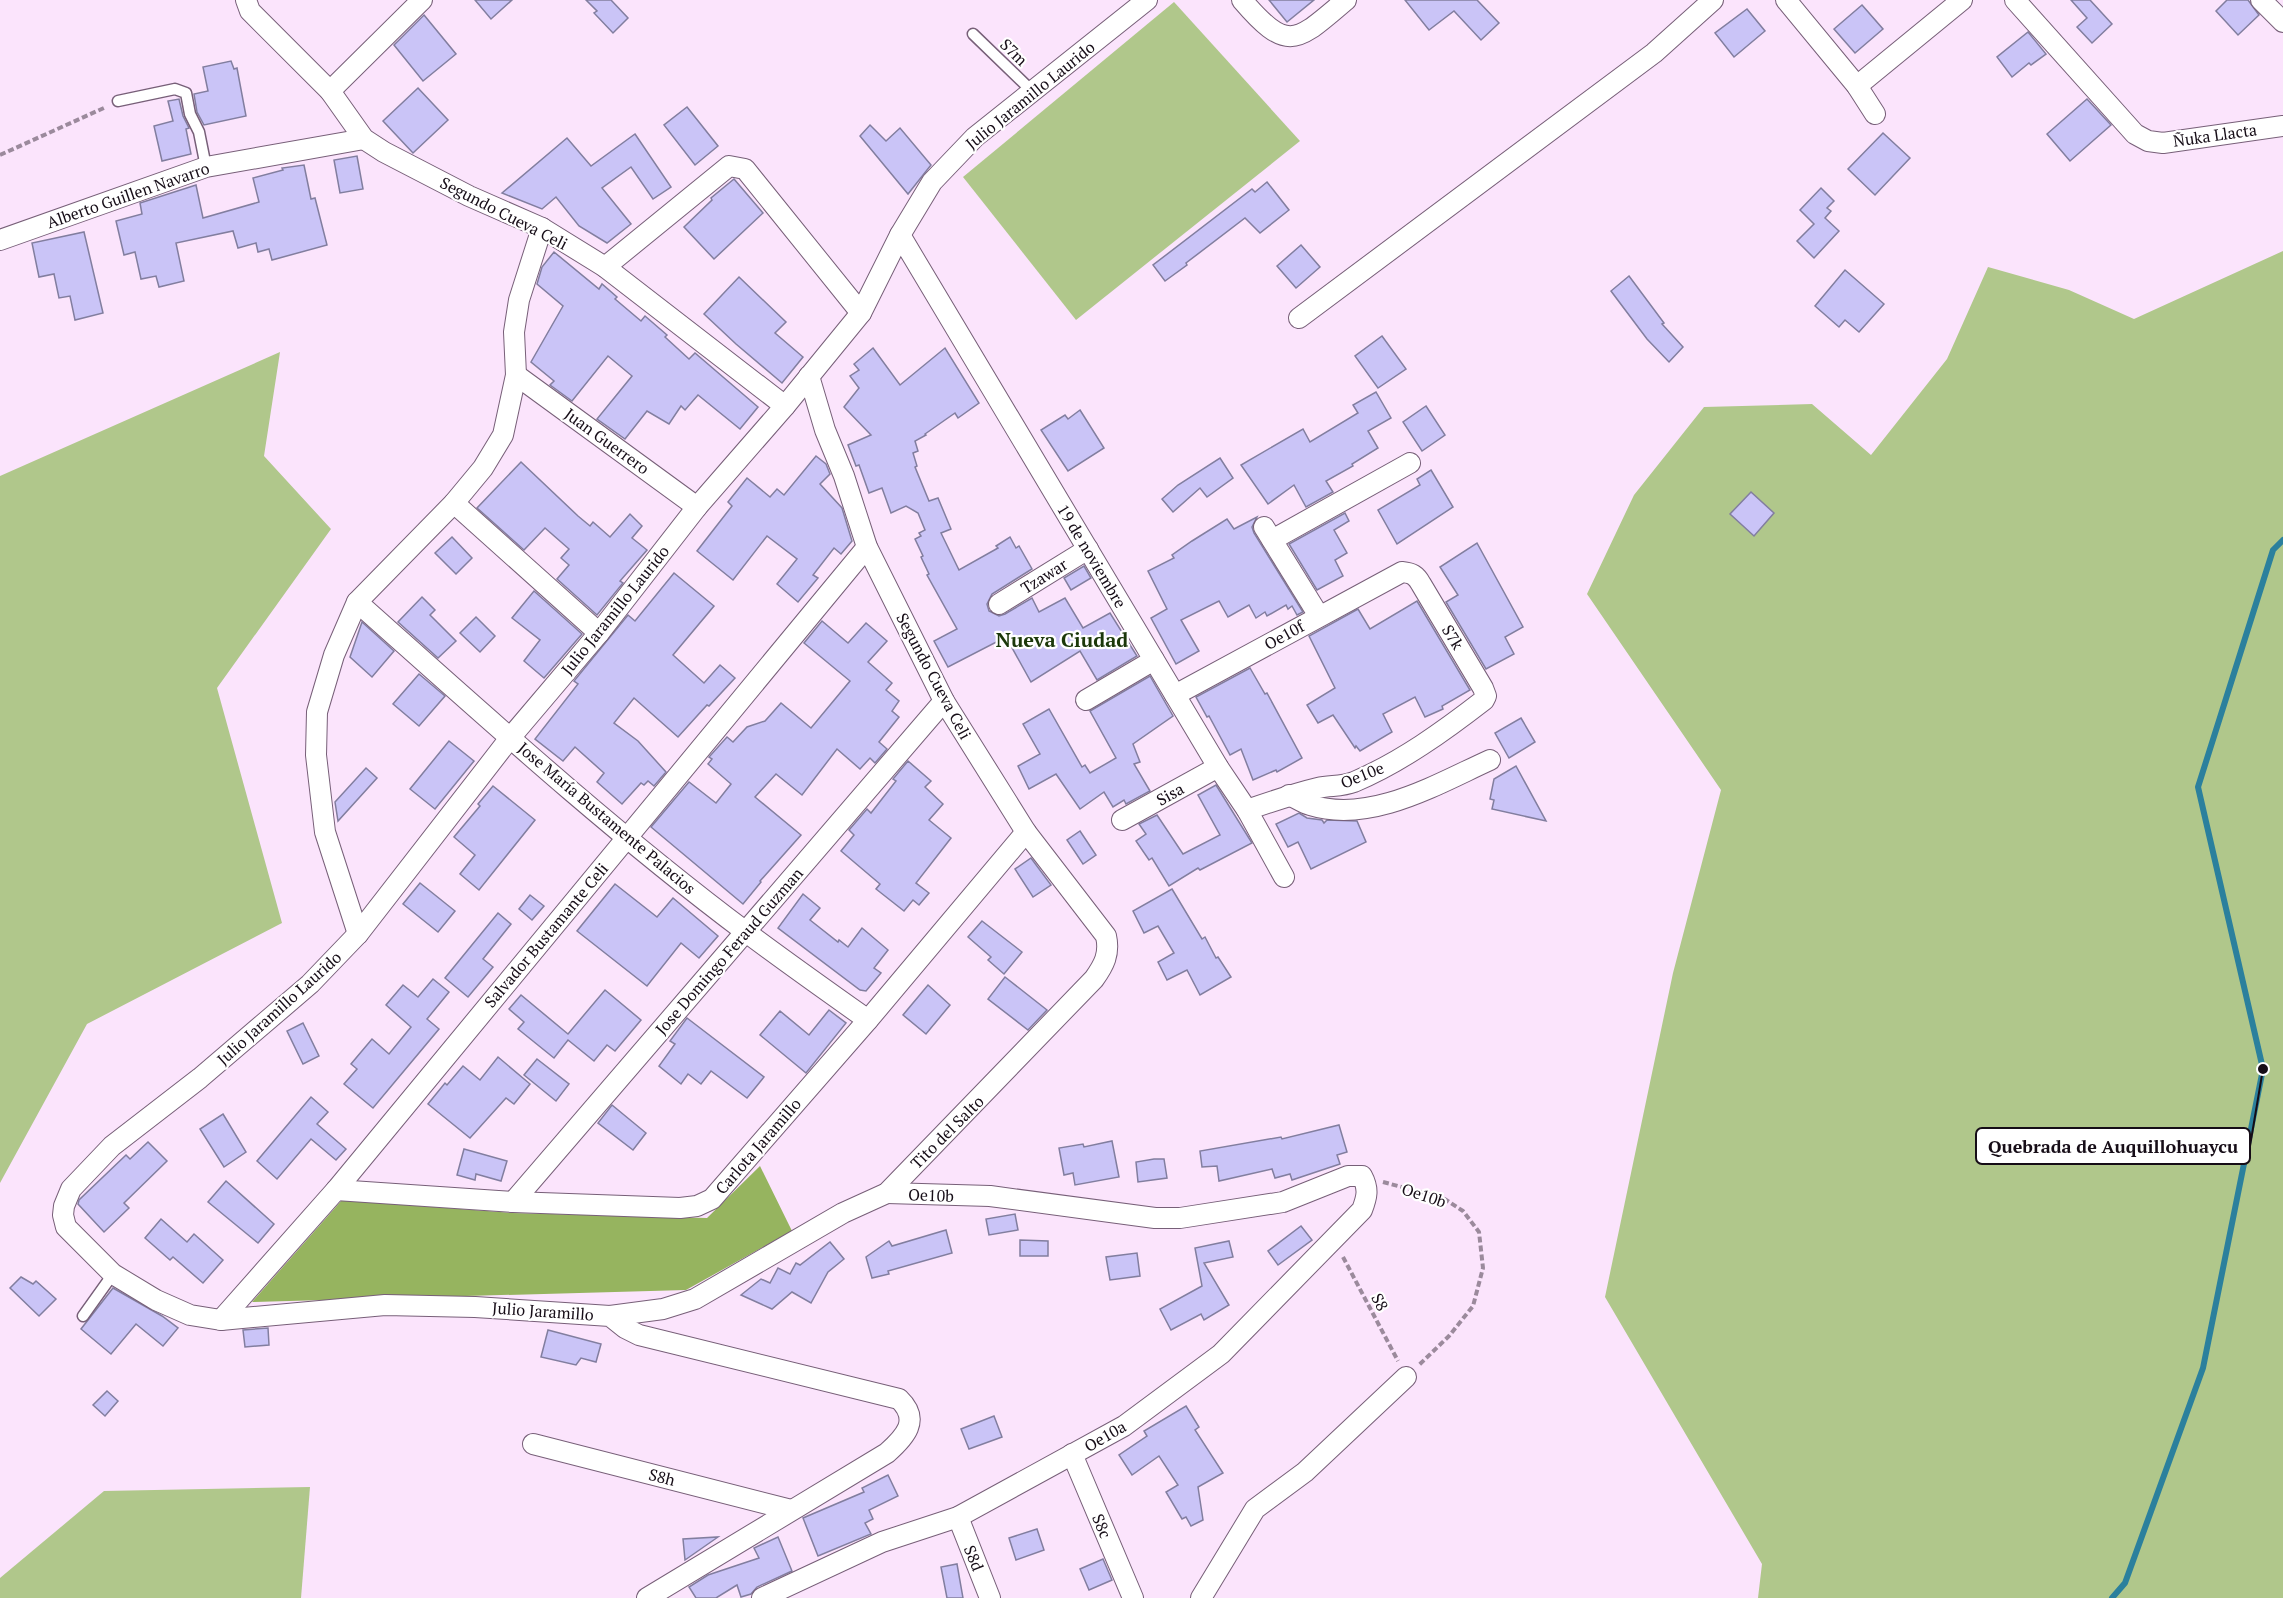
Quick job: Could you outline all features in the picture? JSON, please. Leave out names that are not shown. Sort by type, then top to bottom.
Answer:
[{"type":"street","name":"Segundo Cueva Celi","points":[[246,0],[250,11],[330,91],[364,139],[384,152],[469,195],[542,228],[605,267],[785,406]]},
{"type":"street","points":[[330,91],[422,0]]},
{"type":"street","name":"Julio Jaramillo Laurido","points":[[64,1206],[71,1189],[112,1146],[200,1078],[310,984],[358,934],[510,738],[599,633],[697,507],[785,406],[861,313],[900,235],[932,182],[975,137],[1147,0]]},
{"type":"street","points":[[1242,0],[1258,19],[1272,30],[1286,36],[1296,37],[1308,31],[1346,0]]},
{"type":"street","points":[[1299,318],[1654,53],[1713,0]]},
{"type":"street","points":[[1786,0],[1857,86],[1875,114]]},
{"type":"street","points":[[1857,86],[1962,0]]},
{"type":"street","name":"Ñuka Llacta","points":[[2015,0],[2134,134],[2148,141],[2163,142],[2283,126]]},
{"type":"street","points":[[2261,0],[2283,22]]},
{"type":"street","name":"Alberto Guillen Navarro","points":[[0,240],[206,167],[364,139]]},
{"type":"street","points":[[605,267],[729,166],[737,166],[745,169],[861,313]]},
{"type":"street","points":[[358,934],[325,832],[316,754],[317,712],[334,655],[357,602],[454,503],[483,468],[503,435],[516,375],[514,332],[519,300],[542,228]]},
{"type":"street","name":"19 de noviembre","points":[[900,235],[1218,767],[1247,810],[1284,877]]},
{"type":"street","name":"Juan Guerrero","points":[[516,375],[697,507]]},
{"type":"street","name":"Segundo Cueva Celi","points":[[809,376],[825,430],[844,476],[867,548],[944,701],[1026,832],[1106,936],[1109,948]]},
{"type":"street","points":[[1319,616],[1268,533],[1410,463]]},
{"type":"street","points":[[454,503],[599,633]]},
{"type":"street","name":"Salvador Bustamante Celi","points":[[221,1320],[336,1190],[867,548]]},
{"type":"street","name":"Tzawar","points":[[999,604],[1088,549]]},
{"type":"street","name":"S7k","points":[[1394,576],[1402,572],[1417,577],[1484,688],[1486,696],[1484,700],[1466,713]]},
{"type":"street","name":"Oe10f","points":[[1175,695],[1394,576]]},
{"type":"street","name":"Jose María Bustamente Palacios","points":[[357,602],[510,738],[627,837],[746,932],[868,1020]]},
{"type":"street","points":[[1086,700],[1154,660]]},
{"type":"street","name":"Jose Domingo Feraud Guzman","points":[[513,1202],[944,701]]},
{"type":"street","name":"Oe10e","points":[[1247,810],[1289,795],[1354,782],[1405,757],[1466,713]]},
{"type":"street","points":[[1289,795],[1310,805],[1329,808],[1353,809],[1372,806],[1403,797],[1490,760]]},
{"type":"street","name":"Sisa","points":[[1122,820],[1218,767]]},
{"type":"street","name":"Carlota Jaramillo","points":[[336,1190],[513,1202],[680,1208],[697,1206],[712,1199],[868,1020],[1026,832]]},
{"type":"street","name":"Tito del Salto","points":[[610,1316],[663,1309],[694,1299],[843,1213],[887,1193],[1094,979],[1106,960],[1109,948]]},
{"type":"street","name":"Oe10b","points":[[887,1193],[990,1196],[1155,1218],[1179,1218],[1283,1202],[1348,1176],[1362,1176]]},
{"type":"street","name":"Oe10a","points":[[762,1598],[882,1542],[957,1517],[1124,1426],[1221,1354],[1332,1238],[1362,1210],[1368,1186],[1362,1176]]},
{"type":"street","name":"Julio Jaramillo","points":[[64,1206],[63,1215],[66,1227],[113,1274],[156,1300],[189,1316],[221,1320],[385,1305],[476,1307],[610,1316],[625,1328],[639,1335],[899,1399],[908,1407],[910,1419],[904,1437],[887,1453],[791,1510]]},
{"type":"street","points":[[1201,1598],[1255,1509],[1305,1472],[1407,1377]]},
{"type":"street","name":"S8h","points":[[533,1444],[791,1510]]},
{"type":"street","name":"S8c","points":[[1072,1454],[1132,1598]]},
{"type":"street","points":[[647,1598],[791,1510]]},
{"type":"street","name":"S8d","points":[[957,1517],[990,1598]]},
{"type":"lane","name":"S7m","points":[[973,34],[1033,92]]},
{"type":"lane","points":[[118,101],[175,89],[186,93],[190,114],[199,132],[206,167]]},
{"type":"lane","points":[[82,1316],[113,1274]]},
{"type":"path","points":[[0,155],[118,101]]},
{"type":"path","name":"Oe10b","points":[[1362,1176],[1443,1197],[1463,1211],[1479,1232],[1483,1268],[1473,1306],[1449,1336],[1407,1377]]},
{"type":"path","name":"S8","points":[[1332,1238],[1407,1377]]},
{"type":"green space","points":[[1174,2],[1300,141],[1076,320],[963,177]]},
{"type":"green space","points":[[2283,251],[2283,1598],[1758,1598],[1762,1564],[1605,1297],[1673,973],[1721,790],[1587,594],[1634,495],[1704,407],[1812,404],[1871,455],[1947,359],[1988,267],[2069,290],[2134,319]]},
{"type":"green space","points":[[280,352],[264,456],[331,529],[217,688],[282,923],[87,1024],[0,1183],[0,476]]},
{"type":"green space","points":[[760,1166],[792,1231],[686,1290],[252,1302],[342,1200],[512,1213],[707,1218]]},
{"type":"green space","points":[[310,1487],[301,1598],[0,1598],[0,1578],[104,1491]]},
{"type":"building","points":[[475,0],[512,0],[491,19]]},
{"type":"building","points":[[586,0],[611,0],[628,18],[613,33],[594,13],[597,11]]},
{"type":"building","points":[[1269,0],[1314,0],[1287,22]]},
{"type":"building","points":[[1405,0],[1477,0],[1499,23],[1481,40],[1454,11],[1429,30]]},
{"type":"building","points":[[2071,0],[2090,0],[2112,24],[2092,43],[2077,27],[2087,18]]},
{"type":"building","points":[[2227,0],[2248,0],[2259,15],[2238,35],[2216,11]]},
{"type":"building","points":[[1862,5],[1883,29],[1855,53],[1834,29]]},
{"type":"building","points":[[1747,9],[1765,31],[1734,57],[1715,33]]},
{"type":"building","points":[[424,15],[456,54],[423,81],[394,45]]},
{"type":"building","points":[[2028,32],[2046,54],[2031,65],[2029,63],[2012,77],[1997,57]]},
{"type":"building","points":[[231,61],[234,69],[237,68],[246,116],[204,125],[197,112],[194,94],[208,91],[203,67]]},
{"type":"building","points":[[418,88],[448,120],[413,153],[383,121]]},
{"type":"building","points":[[179,99],[189,128],[186,129],[191,154],[162,161],[154,126],[173,121],[168,101]]},
{"type":"building","points":[[2087,99],[2111,125],[2070,161],[2047,134]]},
{"type":"building","points":[[687,107],[718,146],[695,165],[664,125]]},
{"type":"building","points":[[870,125],[886,141],[900,128],[931,165],[908,194],[860,136]]},
{"type":"building","points":[[1883,133],[1910,158],[1875,195],[1848,169]]},
{"type":"building","points":[[635,134],[671,187],[653,199],[631,167],[602,188],[631,224],[607,243],[579,226],[556,197],[542,209],[502,193],[567,138],[591,166]]},
{"type":"building","points":[[357,156],[363,189],[340,193],[334,160]]},
{"type":"building","points":[[304,165],[311,199],[315,198],[327,245],[272,260],[269,249],[258,252],[256,243],[238,248],[233,231],[176,243],[184,281],[159,287],[156,276],[141,279],[135,252],[124,255],[116,221],[142,214],[140,203],[196,185],[203,218],[259,202],[253,178],[283,170],[282,168]]},
{"type":"building","points":[[734,179],[763,213],[714,259],[684,227],[712,200],[711,198]]},
{"type":"building","points":[[1267,182],[1289,210],[1260,233],[1245,218],[1165,281],[1153,265],[1252,189],[1255,192]]},
{"type":"building","points":[[1821,188],[1834,201],[1827,208],[1831,211],[1825,218],[1839,231],[1814,258],[1797,241],[1814,224],[1800,210]]},
{"type":"building","points":[[84,232],[103,313],[75,320],[70,296],[59,298],[54,274],[39,277],[32,243]]},
{"type":"building","points":[[1301,245],[1320,267],[1296,288],[1277,266]]},
{"type":"building","points":[[554,252],[599,289],[602,284],[617,297],[615,299],[641,321],[645,316],[689,359],[695,353],[758,407],[740,429],[698,395],[685,410],[681,406],[669,424],[647,411],[625,439],[597,419],[632,376],[608,356],[572,401],[550,385],[554,381],[531,362],[563,306],[537,284],[542,267]]},
{"type":"building","points":[[1845,270],[1884,304],[1859,332],[1845,320],[1839,327],[1815,306]]},
{"type":"building","points":[[1629,276],[1664,323],[1662,324],[1683,347],[1669,362],[1647,339],[1611,291]]},
{"type":"building","points":[[739,277],[786,322],[775,333],[803,357],[782,383],[704,314]]},
{"type":"building","points":[[1382,336],[1406,369],[1378,388],[1355,356]]},
{"type":"building","points":[[873,348],[900,385],[945,348],[979,403],[958,418],[955,413],[915,441],[918,451],[913,453],[917,466],[915,467],[929,501],[938,498],[951,529],[941,533],[959,570],[998,548],[996,546],[1010,537],[1016,548],[1019,546],[1032,569],[992,594],[987,604],[989,611],[999,616],[1032,598],[1039,612],[1065,598],[1083,628],[1110,613],[1137,656],[1097,680],[1080,651],[1031,682],[1006,637],[948,667],[934,641],[957,629],[927,575],[929,574],[921,557],[923,556],[915,539],[925,530],[918,513],[906,506],[891,513],[882,488],[869,493],[859,465],[856,466],[848,445],[871,435],[844,407],[859,388],[850,376],[859,370],[854,364]]},
{"type":"building","points":[[1376,392],[1391,418],[1368,431],[1378,448],[1352,464],[1353,466],[1326,481],[1333,492],[1306,507],[1294,485],[1268,504],[1241,465],[1303,429],[1310,442],[1358,413],[1353,405]]},
{"type":"building","points":[[1426,406],[1445,435],[1422,451],[1403,422]]},
{"type":"building","points":[[1080,410],[1104,448],[1068,471],[1041,430],[1065,415],[1068,419]]},
{"type":"building","points":[[816,456],[826,464],[830,474],[820,484],[842,508],[852,541],[841,554],[834,548],[813,575],[818,578],[798,602],[777,584],[797,559],[767,536],[733,580],[697,551],[732,506],[728,502],[747,478],[770,497],[777,489],[784,495]]},
{"type":"building","points":[[1220,458],[1233,478],[1207,497],[1200,488],[1173,512],[1162,499],[1178,485]]},
{"type":"building","points":[[521,462],[578,516],[590,526],[593,522],[610,537],[630,514],[642,526],[632,538],[647,550],[620,581],[623,583],[597,615],[557,579],[569,565],[561,558],[569,549],[545,528],[524,550],[477,508]]},
{"type":"building","points":[[1431,470],[1453,507],[1397,544],[1378,510],[1420,485],[1417,479]]},
{"type":"building","points":[[1751,492],[1774,513],[1754,536],[1730,514]]},
{"type":"building","points":[[1345,513],[1349,521],[1334,530],[1347,553],[1335,560],[1343,576],[1317,590],[1289,544]]},
{"type":"building","points":[[1257,517],[1252,527],[1254,533],[1303,612],[1297,615],[1292,606],[1288,609],[1286,605],[1267,616],[1265,612],[1256,618],[1249,605],[1228,617],[1219,601],[1181,620],[1199,651],[1176,664],[1151,618],[1167,609],[1148,571],[1174,558],[1172,555],[1227,519],[1234,529]]},
{"type":"building","points":[[452,537],[472,558],[456,574],[435,553]]},
{"type":"building","points":[[1477,543],[1523,627],[1505,637],[1514,654],[1486,669],[1446,602],[1458,595],[1440,567]]},
{"type":"building","points":[[1084,566],[1091,578],[1071,590],[1064,578]]},
{"type":"building","points":[[674,573],[714,606],[673,655],[704,683],[720,665],[735,678],[678,737],[634,698],[614,723],[638,741],[666,772],[654,786],[648,781],[644,785],[641,783],[622,804],[597,782],[604,773],[575,747],[563,761],[535,739],[578,684],[574,681],[628,615],[635,621]]},
{"type":"building","points":[[534,591],[582,634],[544,678],[524,661],[540,640],[512,618]]},
{"type":"building","points":[[422,597],[435,610],[430,615],[456,641],[438,658],[398,622]]},
{"type":"building","points":[[1417,601],[1470,690],[1442,706],[1443,709],[1425,717],[1415,697],[1383,714],[1392,732],[1360,751],[1356,746],[1355,748],[1333,715],[1318,723],[1307,705],[1335,688],[1309,636],[1358,609],[1370,629]]},
{"type":"building","points":[[476,617],[495,636],[480,652],[460,633]]},
{"type":"building","points":[[822,621],[848,643],[866,623],[887,641],[868,662],[892,683],[886,690],[899,701],[892,711],[899,717],[879,742],[887,749],[875,763],[870,758],[860,769],[837,749],[802,795],[776,774],[755,797],[801,835],[743,904],[651,827],[689,782],[716,803],[731,784],[708,764],[712,759],[709,757],[727,737],[733,742],[747,727],[765,721],[781,703],[811,728],[850,681],[804,643]]},
{"type":"building","points":[[362,622],[394,651],[372,677],[350,657]]},
{"type":"building","points":[[1250,668],[1265,694],[1267,693],[1302,758],[1277,772],[1276,770],[1253,780],[1241,749],[1230,755],[1196,697]]},
{"type":"building","points":[[419,674],[445,696],[419,726],[393,704]]},
{"type":"building","points":[[1150,676],[1173,716],[1133,744],[1140,762],[1134,764],[1150,791],[1126,804],[1124,800],[1113,807],[1104,792],[1080,809],[1056,774],[1029,789],[1018,766],[1040,754],[1023,724],[1049,709],[1082,767],[1085,765],[1090,773],[1116,758],[1090,711]]},
{"type":"building","points":[[1521,718],[1535,742],[1509,758],[1495,733]]},
{"type":"building","points":[[449,741],[474,761],[435,809],[410,789]]},
{"type":"building","points":[[908,761],[931,781],[925,787],[943,804],[929,820],[951,838],[916,883],[929,893],[919,905],[913,900],[904,911],[876,889],[880,884],[841,851],[854,835],[849,830],[867,809],[871,813],[896,781],[893,779]]},
{"type":"building","points":[[1516,766],[1546,821],[1492,809],[1494,800],[1490,799],[1494,779]]},
{"type":"building","points":[[366,768],[377,778],[338,821],[335,802]]},
{"type":"building","points":[[1216,785],[1252,843],[1200,870],[1198,868],[1169,886],[1152,858],[1149,860],[1136,841],[1146,834],[1139,824],[1157,815],[1183,854],[1220,835],[1198,795]]},
{"type":"building","points":[[493,786],[535,820],[479,890],[460,874],[475,855],[454,837],[480,806],[478,804]]},
{"type":"building","points":[[1299,813],[1307,818],[1322,820],[1324,823],[1327,820],[1357,821],[1366,842],[1311,869],[1298,842],[1288,847],[1276,824]]},
{"type":"building","points":[[1080,831],[1096,855],[1083,864],[1067,840]]},
{"type":"building","points":[[1031,858],[1051,885],[1033,897],[1015,869]]},
{"type":"building","points":[[420,883],[455,911],[438,932],[403,904]]},
{"type":"building","points":[[615,884],[657,917],[673,898],[718,936],[699,958],[681,943],[647,986],[577,931]]},
{"type":"building","points":[[1172,889],[1202,939],[1205,937],[1216,958],[1218,957],[1231,977],[1200,995],[1187,970],[1167,980],[1158,962],[1174,953],[1158,926],[1144,933],[1133,911]]},
{"type":"building","points":[[803,894],[820,908],[810,920],[838,942],[839,940],[848,947],[862,928],[888,950],[874,968],[881,973],[866,991],[860,990],[778,928]]},
{"type":"building","points":[[530,895],[544,906],[532,920],[519,909]]},
{"type":"building","points":[[498,913],[511,924],[483,959],[493,967],[468,997],[445,978]]},
{"type":"building","points":[[982,921],[1022,952],[1004,974],[988,960],[991,957],[968,937]]},
{"type":"building","points":[[1005,977],[1047,1010],[1028,1030],[988,999]]},
{"type":"building","points":[[433,979],[449,992],[427,1019],[439,1029],[373,1108],[344,1084],[357,1069],[351,1064],[372,1039],[389,1054],[411,1027],[386,1005],[403,985],[418,997]]},
{"type":"building","points":[[928,985],[950,1005],[926,1034],[903,1015]]},
{"type":"building","points":[[605,990],[641,1020],[615,1051],[607,1045],[594,1061],[568,1040],[554,1058],[518,1029],[524,1022],[509,1009],[521,995],[568,1034]]},
{"type":"building","points":[[829,1010],[846,1023],[806,1073],[760,1035],[780,1011],[809,1035]]},
{"type":"building","points":[[687,1018],[764,1077],[747,1098],[711,1071],[701,1084],[688,1074],[681,1084],[659,1066],[675,1044],[670,1041]]},
{"type":"building","points":[[303,1023],[319,1056],[303,1064],[287,1031]]},
{"type":"building","points":[[498,1057],[530,1084],[514,1104],[506,1098],[470,1138],[428,1104],[463,1066],[480,1080]]},
{"type":"building","points":[[537,1059],[569,1084],[556,1101],[524,1075]]},
{"type":"building","points":[[311,1097],[328,1112],[317,1124],[346,1149],[336,1160],[311,1139],[277,1179],[257,1161]]},
{"type":"building","points":[[612,1105],[646,1133],[633,1150],[598,1123]]},
{"type":"building","points":[[223,1114],[246,1152],[224,1167],[200,1129]]},
{"type":"building","points":[[1339,1125],[1347,1152],[1337,1155],[1340,1164],[1292,1180],[1290,1174],[1275,1178],[1272,1169],[1219,1181],[1217,1166],[1202,1167],[1200,1151],[1281,1137],[1282,1139]]},
{"type":"building","points":[[1112,1141],[1119,1177],[1075,1185],[1073,1173],[1064,1175],[1059,1148],[1083,1144],[1084,1147]]},
{"type":"building","points":[[148,1142],[167,1161],[124,1203],[129,1208],[104,1232],[78,1204],[79,1200],[126,1155],[130,1159]]},
{"type":"building","points":[[464,1149],[507,1161],[501,1181],[476,1174],[475,1180],[457,1175]]},
{"type":"building","points":[[1164,1159],[1167,1178],[1138,1182],[1136,1162]]},
{"type":"building","points":[[226,1181],[274,1224],[258,1243],[208,1202]]},
{"type":"building","points":[[1015,1214],[1018,1230],[989,1235],[986,1219]]},
{"type":"building","points":[[161,1219],[187,1242],[194,1234],[223,1260],[203,1283],[173,1257],[170,1260],[145,1238]]},
{"type":"building","points":[[1301,1226],[1312,1240],[1278,1265],[1268,1251]]},
{"type":"building","points":[[946,1230],[952,1253],[888,1271],[889,1274],[872,1278],[866,1257],[889,1241],[892,1246]]},
{"type":"building","points":[[1020,1240],[1048,1241],[1048,1256],[1020,1256]]},
{"type":"building","points":[[1229,1241],[1233,1257],[1204,1263],[1229,1305],[1204,1320],[1201,1314],[1171,1330],[1160,1309],[1202,1286],[1195,1248]]},
{"type":"building","points":[[830,1242],[844,1259],[828,1272],[811,1303],[792,1292],[772,1309],[741,1295],[761,1279],[770,1283],[778,1268],[790,1274],[796,1263],[800,1265]]},
{"type":"building","points":[[1137,1253],[1140,1276],[1110,1280],[1106,1257]]},
{"type":"building","points":[[21,1277],[33,1284],[36,1281],[56,1299],[39,1316],[10,1288]]},
{"type":"building","points":[[113,1288],[162,1316],[178,1328],[163,1346],[136,1324],[111,1354],[81,1329]]},
{"type":"building","points":[[268,1328],[269,1345],[245,1347],[243,1330]]},
{"type":"building","points":[[548,1330],[601,1344],[596,1362],[581,1358],[576,1365],[541,1357]]},
{"type":"building","points":[[107,1391],[118,1401],[105,1416],[93,1405]]},
{"type":"building","points":[[1186,1406],[1199,1427],[1195,1430],[1223,1473],[1198,1487],[1203,1520],[1191,1526],[1186,1517],[1182,1519],[1166,1492],[1178,1485],[1159,1456],[1132,1475],[1119,1455],[1147,1436],[1144,1431]]},
{"type":"building","points":[[994,1416],[1002,1437],[969,1449],[961,1429]]},
{"type":"building","points":[[888,1475],[898,1496],[869,1510],[873,1519],[865,1523],[871,1534],[818,1556],[803,1518],[864,1492],[862,1488]]},
{"type":"building","points":[[1037,1529],[1044,1550],[1016,1560],[1009,1538]]},
{"type":"building","points":[[718,1537],[685,1560],[683,1539]]},
{"type":"building","points":[[778,1537],[792,1571],[757,1587],[751,1594],[741,1597],[737,1585],[716,1598],[696,1598],[689,1587],[708,1575],[759,1558],[754,1548]]},
{"type":"building","points":[[1103,1559],[1112,1580],[1089,1590],[1080,1569]]},
{"type":"building","points":[[957,1564],[963,1598],[947,1598],[941,1567]]},
{"type":"waterway","points":[[2112,1598],[2125,1583],[2203,1368],[2263,1069],[2198,787],[2273,550],[2283,540]]},
{"type":"place","name":"Quebrada de Auquillohuaycu","points":[[2263,1069]]},
{"type":"district","name":"Nueva Ciudad","points":[[1062,639]]}]
